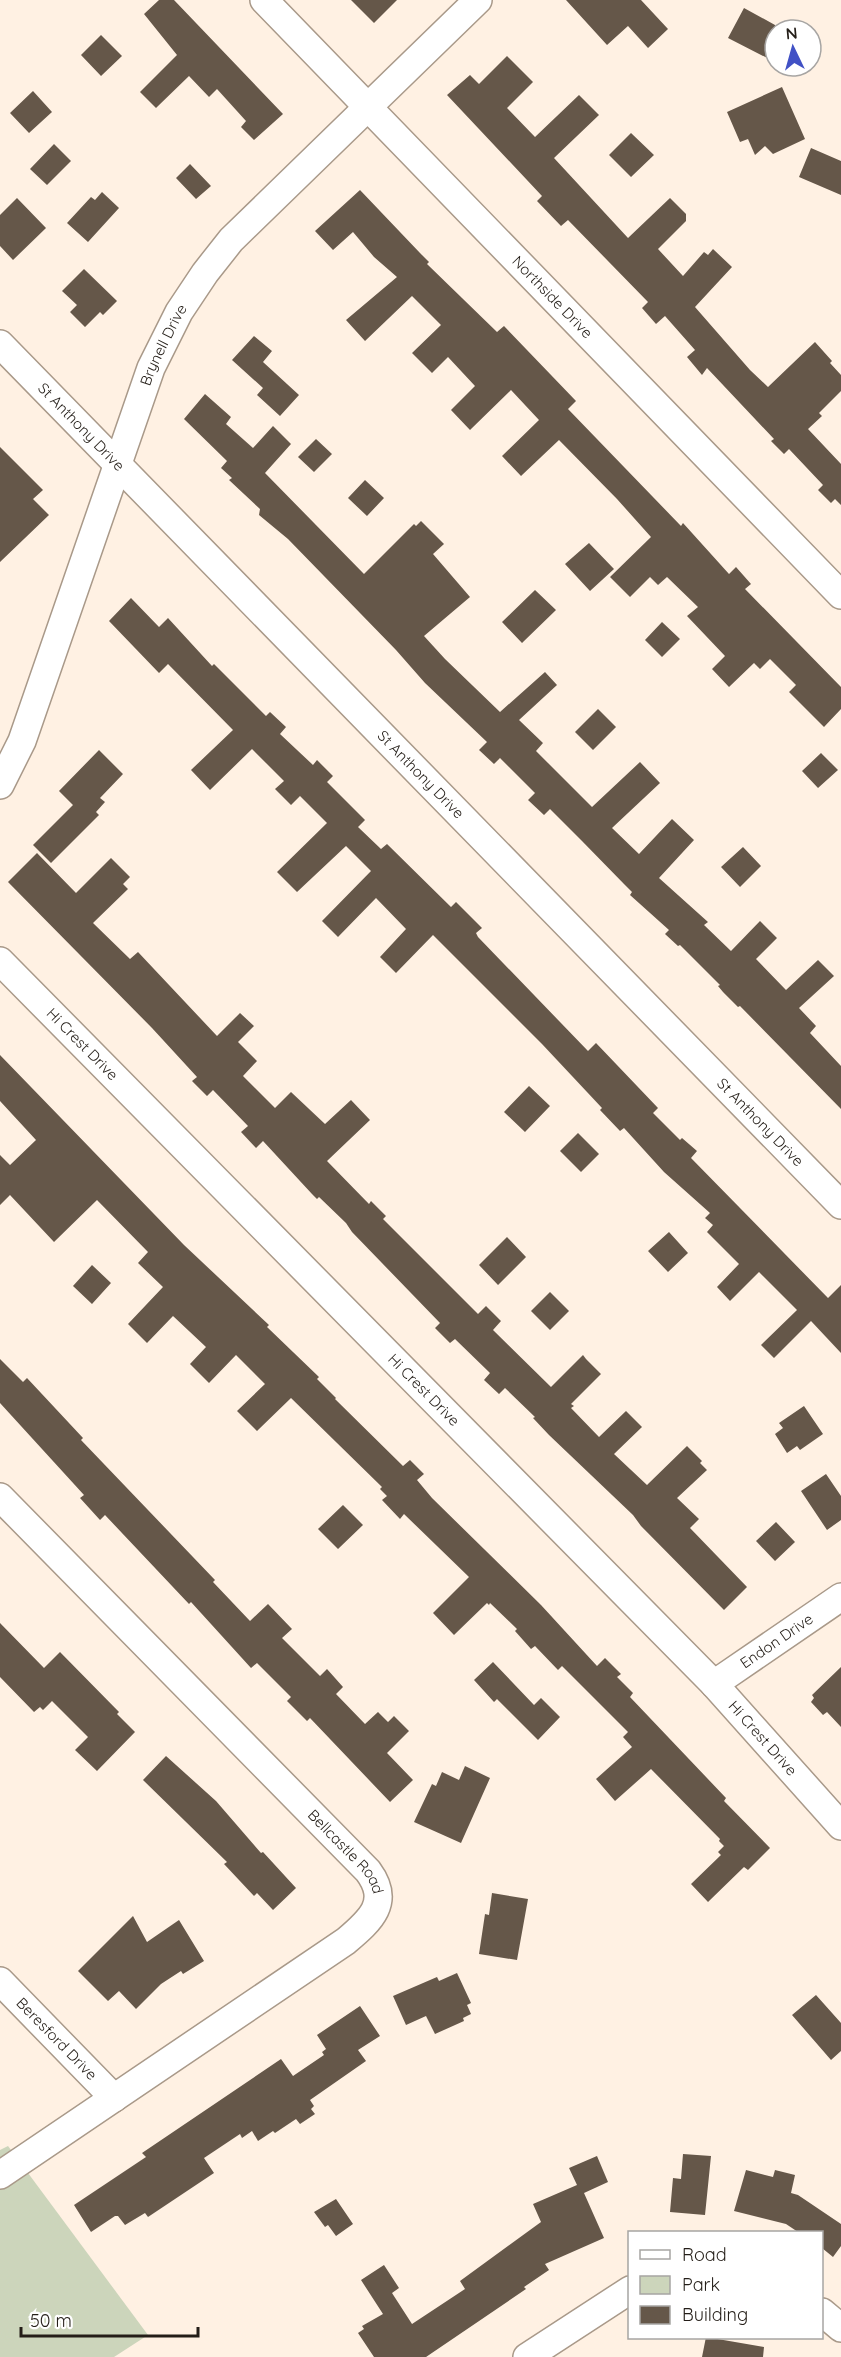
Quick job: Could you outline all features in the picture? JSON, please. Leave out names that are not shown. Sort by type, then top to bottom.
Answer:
[{"type":"street","name":"Northside Drive","points":[[264,0],[841,595]]},
{"type":"street","name":"Brynell Drive","points":[[0,785],[22,741],[151,368],[179,312],[231,240],[478,0]]},
{"type":"street","name":"St Anthony Drive","points":[[0,344],[841,1205]]},
{"type":"street","name":"Hi Crest Drive","points":[[0,961],[714,1683],[841,1826]]},
{"type":"street","name":"Bellcastle Road","points":[[0,1497],[368,1871],[379,1890],[380,1899],[375,1911],[361,1929],[346,1941],[0,2175]]},
{"type":"street","name":"Endon Drive","points":[[714,1683],[841,1597]]},
{"type":"street","name":"Beresford Drive","points":[[0,1981],[114,2098]]},
{"type":"street","points":[[527,2357],[628,2291]]},
{"type":"street","points":[[823,2313],[841,2328]]},
{"type":"green space","points":[[8,2146],[148,2335],[114,2357],[0,2357],[0,2150]]},
{"type":"building","points":[[159,0],[174,0],[283,114],[254,140],[241,127],[246,121],[217,89],[209,97],[189,76],[156,108],[140,92],[177,55],[144,14]]},
{"type":"building","points":[[351,0],[397,0],[374,23]]},
{"type":"building","points":[[566,0],[641,0],[668,29],[648,48],[628,26],[607,45]]},
{"type":"building","points":[[744,8],[763,18],[763,56],[728,38]]},
{"type":"building","points":[[101,35],[122,56],[101,76],[81,55]]},
{"type":"building","points":[[507,56],[533,82],[507,108],[535,137],[579,95],[599,115],[554,158],[628,238],[670,198],[686,214],[686,221],[658,249],[683,276],[704,252],[708,255],[713,249],[732,267],[695,307],[750,370],[768,387],[815,342],[832,361],[830,363],[841,375],[841,391],[819,413],[822,416],[808,429],[841,464],[841,505],[835,499],[831,503],[818,490],[823,485],[789,449],[784,454],[771,441],[774,439],[707,368],[702,375],[687,357],[695,350],[665,316],[656,324],[642,308],[648,302],[568,220],[561,226],[537,201],[542,196],[447,95],[470,75],[479,84]]},
{"type":"building","points":[[782,87],[805,139],[773,154],[765,146],[755,155],[748,139],[740,142],[727,112]]},
{"type":"building","points":[[33,91],[52,112],[29,133],[10,113]]},
{"type":"building","points":[[631,133],[654,155],[631,177],[609,155]]},
{"type":"building","points":[[54,144],[71,161],[47,185],[30,169]]},
{"type":"building","points":[[811,148],[841,161],[841,195],[799,177]]},
{"type":"building","points":[[190,164],[211,186],[196,199],[176,178]]},
{"type":"building","points":[[360,190],[429,262],[427,264],[497,332],[504,326],[576,401],[568,409],[681,526],[683,523],[729,574],[736,567],[751,584],[745,589],[841,687],[841,709],[824,727],[789,692],[796,685],[770,659],[760,669],[754,663],[729,687],[712,669],[725,656],[687,616],[698,607],[667,577],[658,585],[650,577],[630,597],[610,577],[651,537],[559,440],[521,476],[502,456],[539,420],[511,390],[470,430],[451,410],[475,386],[448,357],[432,373],[412,353],[441,325],[412,296],[365,341],[346,320],[397,277],[374,257],[353,232],[333,250],[315,231]]},
{"type":"building","points":[[102,192],[119,208],[88,242],[67,223],[91,197],[95,200]]},
{"type":"building","points":[[17,198],[46,228],[13,260],[0,246],[0,215]]},
{"type":"building","points":[[84,269],[117,301],[103,315],[100,312],[85,327],[70,312],[77,305],[62,291]]},
{"type":"building","points":[[254,336],[272,351],[263,362],[299,395],[280,416],[257,395],[263,388],[232,360]]},
{"type":"building","points":[[205,394],[231,417],[226,424],[253,448],[273,426],[291,444],[265,473],[364,574],[414,524],[416,526],[421,521],[444,544],[433,554],[470,597],[424,636],[500,712],[545,672],[557,685],[519,720],[543,743],[536,751],[592,807],[640,762],[660,783],[612,828],[639,854],[672,819],[694,840],[659,878],[708,922],[704,925],[731,951],[760,921],[777,938],[756,959],[786,990],[818,960],[834,976],[799,1008],[816,1026],[810,1033],[841,1066],[841,1109],[740,1006],[738,1007],[723,992],[718,986],[720,985],[680,945],[678,946],[665,934],[669,930],[630,895],[632,892],[550,809],[544,815],[528,800],[535,793],[500,758],[494,764],[479,750],[487,742],[425,683],[288,539],[259,515],[260,509],[229,480],[232,478],[221,468],[227,461],[184,419]]},
{"type":"building","points":[[316,439],[332,454],[314,472],[298,457]]},
{"type":"building","points":[[0,447],[43,490],[33,499],[49,515],[0,562]]},
{"type":"building","points":[[365,480],[384,498],[367,516],[348,498]]},
{"type":"building","points":[[589,543],[614,569],[590,591],[565,564]]},
{"type":"building","points":[[535,590],[556,610],[522,643],[502,622]]},
{"type":"building","points":[[131,598],[159,627],[168,618],[212,666],[214,664],[266,716],[270,712],[286,727],[280,734],[313,765],[317,760],[333,776],[327,782],[365,820],[358,827],[381,849],[387,844],[451,907],[456,902],[482,928],[476,933],[478,937],[588,1051],[596,1043],[658,1108],[653,1113],[680,1140],[682,1138],[697,1151],[691,1158],[828,1298],[841,1285],[841,1353],[811,1321],[774,1358],[761,1345],[797,1310],[759,1272],[730,1301],[717,1287],[739,1264],[707,1232],[713,1225],[705,1218],[710,1213],[664,1172],[624,1128],[620,1131],[600,1110],[602,1108],[542,1044],[433,935],[396,973],[380,957],[406,929],[376,898],[338,937],[322,921],[371,871],[346,846],[297,892],[277,872],[327,823],[300,796],[291,805],[275,789],[284,781],[252,749],[210,790],[191,770],[233,730],[168,664],[159,673],[109,621]]},
{"type":"building","points":[[662,622],[680,639],[662,657],[645,640]]},
{"type":"building","points":[[598,709],[616,727],[593,750],[575,732]]},
{"type":"building","points":[[99,750],[123,774],[100,798],[105,802],[96,812],[99,815],[51,863],[33,845],[73,805],[59,791]]},
{"type":"building","points":[[821,753],[838,770],[818,788],[802,771]]},
{"type":"building","points":[[743,847],[761,866],[740,887],[721,867]]},
{"type":"building","points":[[37,853],[76,893],[111,858],[130,877],[123,884],[128,889],[93,923],[130,959],[138,952],[217,1036],[240,1013],[254,1026],[238,1042],[257,1061],[243,1076],[275,1108],[291,1092],[325,1124],[351,1100],[370,1120],[327,1161],[369,1204],[371,1201],[386,1216],[383,1219],[478,1314],[486,1306],[501,1321],[493,1330],[551,1387],[583,1355],[601,1374],[571,1404],[574,1406],[571,1408],[599,1437],[626,1411],[642,1427],[614,1454],[647,1485],[687,1446],[702,1461],[700,1463],[707,1470],[677,1498],[699,1519],[690,1528],[747,1587],[724,1610],[641,1526],[633,1515],[549,1435],[533,1418],[535,1417],[505,1388],[499,1394],[484,1380],[490,1373],[455,1339],[450,1343],[435,1328],[440,1323],[346,1223],[319,1197],[317,1199],[263,1141],[256,1148],[241,1132],[248,1126],[213,1090],[207,1096],[192,1081],[197,1077],[152,1028],[8,882]]},
{"type":"building","points":[[0,1055],[184,1245],[269,1325],[267,1327],[319,1377],[317,1379],[335,1399],[403,1466],[410,1460],[424,1474],[417,1480],[432,1498],[541,1605],[597,1666],[605,1658],[621,1674],[617,1677],[633,1693],[630,1697],[770,1848],[748,1870],[744,1867],[708,1902],[691,1884],[721,1855],[718,1852],[724,1846],[719,1841],[720,1839],[651,1769],[615,1801],[596,1779],[632,1747],[623,1737],[628,1732],[562,1666],[558,1670],[535,1646],[531,1649],[515,1631],[517,1629],[490,1603],[489,1605],[487,1603],[454,1635],[433,1613],[469,1577],[404,1514],[400,1519],[382,1500],[387,1496],[380,1489],[382,1487],[291,1398],[257,1431],[237,1411],[265,1384],[236,1355],[209,1383],[190,1364],[206,1347],[173,1316],[147,1343],[128,1324],[163,1287],[138,1263],[148,1252],[97,1200],[54,1242],[10,1195],[0,1205],[0,1155],[10,1165],[36,1140],[0,1101]]},
{"type":"building","points":[[529,1086],[550,1106],[525,1132],[504,1112]]},
{"type":"building","points":[[578,1133],[599,1154],[581,1172],[560,1151]]},
{"type":"building","points":[[669,1232],[688,1253],[668,1272],[648,1251]]},
{"type":"building","points":[[507,1237],[526,1257],[498,1285],[479,1265]]},
{"type":"building","points":[[92,1265],[111,1283],[92,1304],[73,1286]]},
{"type":"building","points":[[550,1292],[569,1311],[550,1330],[531,1311]]},
{"type":"building","points":[[0,1359],[23,1382],[27,1378],[83,1438],[81,1440],[215,1580],[213,1582],[250,1621],[268,1604],[292,1629],[282,1638],[320,1676],[327,1669],[343,1687],[336,1694],[365,1724],[378,1712],[388,1722],[394,1716],[409,1731],[387,1753],[413,1780],[390,1802],[310,1718],[307,1721],[287,1701],[291,1697],[257,1663],[251,1668],[191,1602],[189,1604],[105,1515],[100,1520],[80,1498],[84,1495],[0,1403]]},
{"type":"building","points":[[804,1406],[823,1434],[800,1450],[797,1446],[787,1453],[775,1434],[783,1428],[779,1423]]},
{"type":"building","points":[[826,1474],[841,1496],[841,1520],[827,1530],[801,1491]]},
{"type":"building","points":[[343,1505],[363,1525],[338,1549],[318,1529]]},
{"type":"building","points":[[776,1522],[795,1542],[775,1561],[756,1541]]},
{"type":"building","points":[[0,1623],[44,1668],[60,1652],[119,1712],[117,1714],[135,1732],[97,1771],[75,1750],[88,1737],[52,1701],[43,1710],[40,1707],[34,1712],[0,1677]]},
{"type":"building","points":[[493,1662],[534,1705],[541,1698],[560,1717],[538,1740],[497,1699],[494,1702],[474,1680]]},
{"type":"building","points":[[841,1667],[841,1727],[827,1712],[823,1715],[811,1702],[814,1698],[812,1695]]},
{"type":"building","points":[[166,1756],[216,1801],[261,1853],[263,1852],[296,1888],[273,1910],[257,1893],[254,1896],[224,1864],[227,1862],[143,1780]]},
{"type":"building","points":[[465,1766],[490,1778],[461,1843],[414,1822],[432,1784],[436,1786],[442,1772],[459,1780]]},
{"type":"building","points":[[492,1893],[528,1899],[517,1960],[479,1954],[485,1914],[489,1915]]},
{"type":"building","points":[[133,1916],[147,1942],[179,1920],[204,1961],[183,1974],[181,1971],[161,1984],[136,2009],[119,1991],[108,2001],[78,1971]]},
{"type":"building","points":[[457,1973],[471,2003],[467,2005],[471,2014],[463,2018],[464,2021],[435,2034],[426,2016],[406,2025],[393,1996],[437,1977],[439,1981]]},
{"type":"building","points":[[816,1995],[841,2023],[841,2051],[831,2060],[792,2015]]},
{"type":"building","points":[[360,2006],[380,2036],[358,2050],[366,2061],[310,2100],[314,2106],[311,2109],[315,2114],[300,2124],[296,2119],[258,2141],[252,2131],[242,2138],[240,2134],[204,2158],[214,2173],[148,2217],[145,2213],[125,2225],[118,2216],[115,2216],[91,2232],[74,2205],[146,2157],[142,2153],[281,2059],[293,2076],[324,2055],[322,2052],[326,2049],[317,2035]]},
{"type":"building","points":[[683,2154],[711,2156],[705,2215],[670,2212],[673,2178],[681,2179]]},
{"type":"building","points":[[597,2156],[608,2182],[584,2193],[604,2238],[545,2264],[549,2270],[524,2287],[526,2289],[426,2357],[374,2357],[358,2333],[364,2329],[362,2326],[383,2314],[361,2280],[384,2265],[399,2288],[392,2293],[412,2324],[465,2289],[460,2281],[541,2222],[533,2204],[577,2185],[569,2168]]},
{"type":"building","points":[[746,2170],[773,2177],[775,2170],[795,2175],[791,2193],[798,2195],[841,2224],[841,2246],[833,2257],[823,2249],[823,2231],[796,2231],[786,2224],[734,2211]]},
{"type":"building","points":[[336,2199],[353,2224],[336,2236],[328,2225],[325,2227],[314,2212]]},
{"type":"building","points":[[706,2339],[764,2347],[763,2357],[702,2357]]}]
